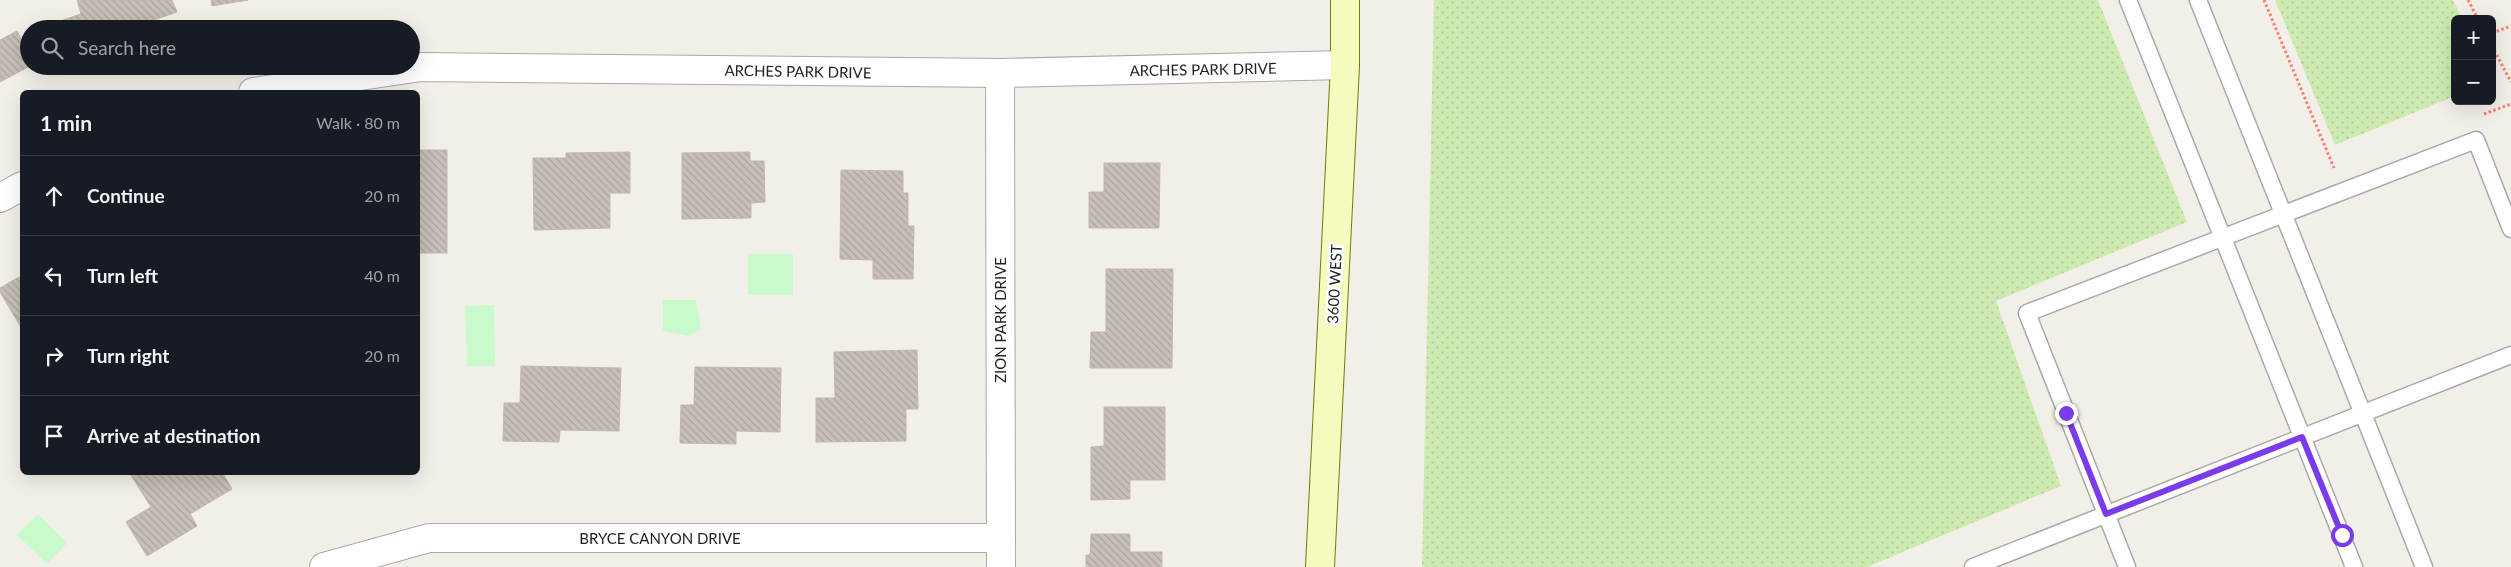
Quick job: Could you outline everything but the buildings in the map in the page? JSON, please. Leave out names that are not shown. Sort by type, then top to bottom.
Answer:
[{"type":"main road","name":"3600 WEST","points":[[1320,567],[1345,65],[1345,0]]},
{"type":"street","name":"ARCHES PARK DRIVE","points":[[420,67],[1000,73],[1345,65]]},
{"type":"street","name":"ZION PARK DRIVE","points":[[1000,73],[1001,567]]},
{"type":"street","name":"ARCHES PARK DRIVE","points":[[266,90],[367,75]]},
{"type":"street","points":[[0,198],[20,187]]},
{"type":"street","name":"BRYCE CANYON DRIVE","points":[[324,567],[430,538],[1001,538]]},
{"type":"lane","points":[[2128,0],[2354,567]]},
{"type":"lane","points":[[2198,0],[2424,567]]},
{"type":"lane","points":[[2127,567],[2027,313],[2224,239],[2283,214],[2476,140],[2511,229]]},
{"type":"lane","points":[[1973,567],[2511,355]]},
{"type":"path","points":[[2264,0],[2334,170],[2344,167]]},
{"type":"path","points":[[2468,0],[2476,15]]},
{"type":"path","points":[[2496,32],[2511,26]]},
{"type":"path","points":[[2496,54],[2511,82]]},
{"type":"path","points":[[2483,115],[2511,104]]},
{"type":"green space","points":[[1434,0],[2098,0],[2187,222],[1996,301],[2061,486],[1867,567],[1422,567]]},
{"type":"green space","points":[[2275,0],[2453,0],[2460,15],[2451,15],[2451,98],[2335,145]]},
{"type":"green space","points":[[748,254],[793,254],[793,295],[748,295]]},
{"type":"green space","points":[[663,300],[696,300],[701,329],[689,336],[663,331]]},
{"type":"green space","points":[[494,305],[495,366],[467,366],[465,306]]},
{"type":"green space","points":[[38,514],[67,543],[47,564],[17,535]]},
{"type":"route","points":[[2066,413],[2106,514],[2302,437],[2342,535]]}]
